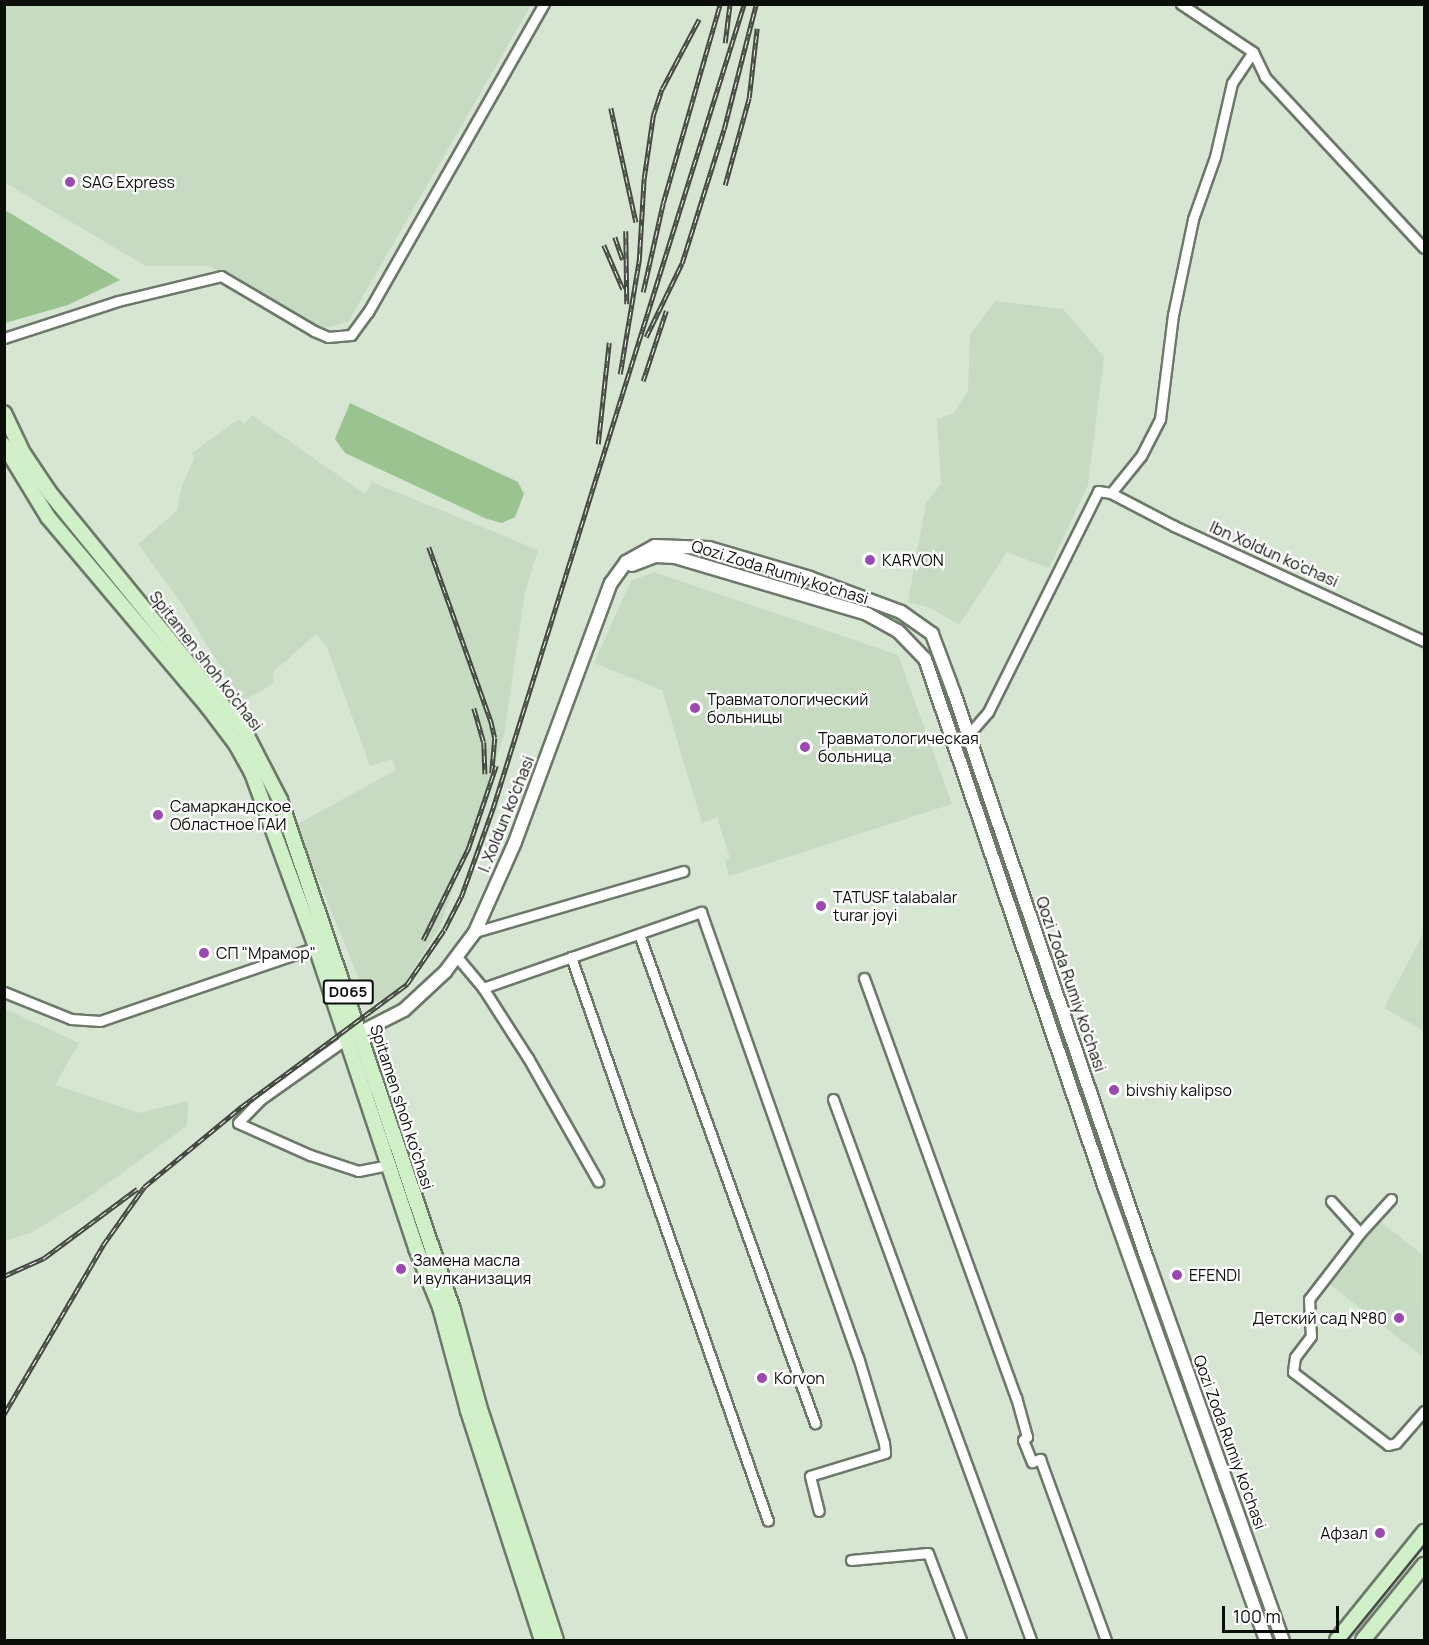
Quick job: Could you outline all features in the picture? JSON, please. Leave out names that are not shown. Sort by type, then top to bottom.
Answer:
[{"type":"main road","name":"Spitamen shoh ko'chasi","points":[[4,413],[23,453],[50,493],[218,699],[257,754],[280,800],[362,1033],[556,1641]]},
{"type":"main road","name":"Spitamen shoh ko'chasi","points":[[4,445],[48,517],[236,744],[252,773],[316,947],[440,1307],[468,1411],[542,1641]]},
{"type":"main road","points":[[1336,1641],[1425,1532]]},
{"type":"main road","points":[[1364,1641],[1425,1565]]},
{"type":"street","points":[[4,338],[118,301],[221,276],[314,331],[328,337],[351,335],[368,312],[544,4]]},
{"type":"street","points":[[1181,4],[1253,52],[1264,77],[1425,248]]},
{"type":"street","points":[[968,735],[988,712],[1098,491],[1111,493],[1141,456],[1160,419],[1173,315],[1193,219],[1215,157],[1232,83],[1253,52]]},
{"type":"street","name":"Ibn Xoldun ko'chasi","points":[[1111,493],[1174,526],[1425,641]]},
{"type":"street","name":"Qozi Zoda Rumiy ko'chasi","points":[[636,554],[665,545],[709,548],[810,578],[901,612],[932,634],[1147,1259],[1283,1641]]},
{"type":"street","name":"I. Xoldun ko'chasi","points":[[346,1039],[404,1010],[457,957],[475,932],[514,842],[618,573],[636,554]]},
{"type":"street","name":"Qozi Zoda Rumiy ko'chasi","points":[[618,573],[647,558],[675,557],[867,614],[898,631],[925,659],[1105,1188],[1266,1641]]},
{"type":"street","points":[[475,932],[682,871]]},
{"type":"street","points":[[483,988],[701,912],[858,1358],[885,1453],[810,1476],[819,1511]]},
{"type":"street","points":[[639,934],[815,1423]]},
{"type":"street","points":[[4,992],[70,1019],[100,1022],[316,947]]},
{"type":"street","points":[[457,957],[483,988],[570,1126],[597,1181]]},
{"type":"street","points":[[571,957],[768,1521]]},
{"type":"street","points":[[864,978],[1016,1397],[1027,1437],[1023,1440],[1032,1462],[1040,1459],[1106,1641]]},
{"type":"street","points":[[346,1039],[261,1099],[238,1123],[310,1155],[358,1171],[390,1165]]},
{"type":"street","points":[[833,1099],[1031,1641]]},
{"type":"street","points":[[1390,1199],[1360,1233],[1309,1299],[1311,1336],[1295,1357],[1293,1372],[1388,1445],[1396,1443],[1425,1411]]},
{"type":"street","points":[[1331,1201],[1360,1233]]},
{"type":"street","points":[[851,1560],[928,1553],[961,1641]]},
{"type":"shaded area","points":[[5,5],[531,5],[348,322],[316,330],[210,266],[146,266],[5,183]]},
{"type":"shaded area","points":[[995,301],[1063,309],[1104,357],[1088,485],[1049,568],[1007,552],[959,625],[929,607],[908,602],[926,503],[941,484],[937,419],[953,414],[968,391],[970,335]]},
{"type":"shaded area","points":[[252,415],[365,494],[372,482],[538,550],[525,592],[504,735],[440,927],[402,987],[380,1001],[368,1001],[296,825],[396,770],[392,759],[370,766],[327,647],[316,634],[273,672],[274,683],[242,702],[180,601],[138,544],[177,511],[182,485],[194,459],[192,453],[239,419],[244,424]]},
{"type":"shaded area","name":"Травматологическая больница","points":[[654,572],[898,655],[952,804],[729,876],[725,860],[730,858],[717,817],[702,823],[662,690],[594,663],[631,581]]},
{"type":"shaded area","points":[[1424,932],[1424,1031],[1384,1008]]},
{"type":"shaded area","points":[[5,1009],[79,1043],[55,1085],[139,1113],[188,1101],[187,1126],[83,1201],[31,1233],[5,1241]]},
{"type":"shaded area","name":"Детский сад №80","points":[[1377,1219],[1424,1256],[1422,1356],[1328,1283]]},
{"type":"green space","points":[[4,210],[120,280],[68,305],[5,323]]},
{"type":"green space","points":[[350,403],[518,482],[524,494],[515,517],[502,523],[487,519],[345,453],[335,439]]},
{"type":"tram line","points":[[1347,1640],[1424,1546]]},
{"type":"railway","points":[[643,292],[663,203],[720,4]]},
{"type":"railway","points":[[725,43],[730,4]]},
{"type":"railway","points":[[4,1414],[103,1245],[144,1187],[241,1107],[407,984],[444,930],[461,897],[493,808],[744,4]]},
{"type":"railway","points":[[646,337],[682,263],[724,129],[756,4]]},
{"type":"railway","points":[[620,374],[639,261],[644,178],[653,116],[662,89],[699,19]]},
{"type":"railway","points":[[725,185],[749,98],[757,28]]},
{"type":"railway","points":[[611,108],[636,222]]},
{"type":"railway","points":[[626,231],[627,304]]},
{"type":"railway","points":[[615,237],[623,260]]},
{"type":"railway","points":[[604,245],[623,289]]},
{"type":"railway","points":[[643,381],[666,311]]},
{"type":"railway","points":[[598,444],[609,343]]},
{"type":"railway","points":[[429,547],[491,721],[495,738],[492,773]]},
{"type":"railway","points":[[474,708],[484,742],[485,774]]},
{"type":"railway","points":[[423,940],[468,849],[496,766]]},
{"type":"railway","points":[[4,1276],[44,1258],[137,1189]]},
{"type":"place","name":"SAG Express","points":[[70,182]]},
{"type":"place","name":"KARVON","points":[[870,560]]},
{"type":"place","name":"Травматологический больницы","points":[[695,708]]},
{"type":"place","name":"Травматологическая больница","points":[[805,747]]},
{"type":"place","name":"Самаркандское Областное ГАИ","points":[[158,815]]},
{"type":"place","name":"TATUSF talabalar turar joyi","points":[[821,906]]},
{"type":"place","name":"СП \"Мрамор\"","points":[[204,953]]},
{"type":"place","name":"bivshiy kalipso","points":[[1114,1090]]},
{"type":"place","name":"Замена масла и вулканизация","points":[[401,1269]]},
{"type":"place","name":"EFENDI","points":[[1177,1275]]},
{"type":"place","name":"Детский сад №80","points":[[1399,1318]]},
{"type":"place","name":"Korvon","points":[[762,1378]]},
{"type":"place","name":"Афзал","points":[[1380,1533]]}]
